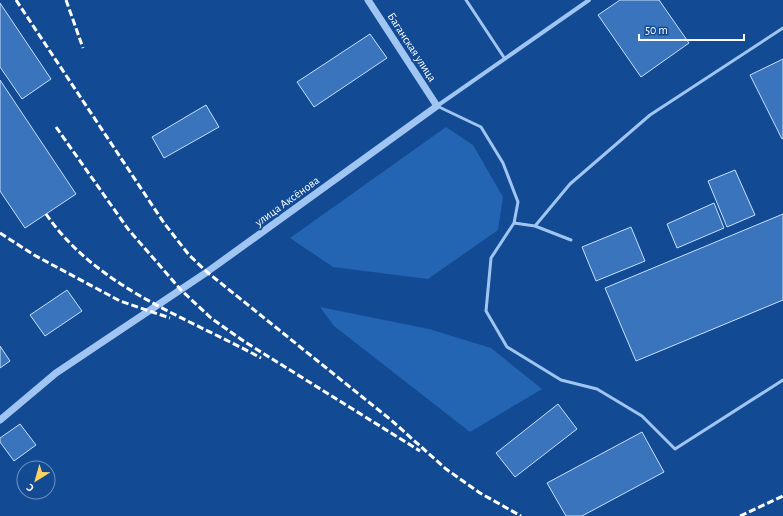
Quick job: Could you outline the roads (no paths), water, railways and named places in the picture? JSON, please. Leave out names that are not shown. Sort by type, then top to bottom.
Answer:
[{"type":"street","name":"Баганская улица","points":[[368,0],[437,106]]},
{"type":"street","name":"улица Аксёнова","points":[[0,420],[56,373],[207,272],[437,106],[589,0]]},
{"type":"lane","points":[[466,0],[505,58]]},
{"type":"lane","points":[[535,226],[570,184],[650,115],[783,28]]},
{"type":"lane","points":[[437,106],[481,126],[503,163],[518,202],[514,223],[491,258],[486,311],[507,347],[561,380],[597,389],[629,408],[642,416],[675,449],[783,380]]},
{"type":"lane","points":[[514,223],[535,226],[571,240]]},
{"type":"railway","points":[[16,0],[164,223],[189,255],[207,272],[391,420],[446,469],[480,493],[521,516]]},
{"type":"railway","points":[[66,0],[83,48]]},
{"type":"railway","points":[[56,127],[128,229],[181,290],[211,318],[245,342],[420,451]]},
{"type":"railway","points":[[46,214],[67,240],[91,262],[117,281],[173,314],[261,358]]},
{"type":"railway","points":[[0,233],[34,255],[120,301],[170,318]]},
{"type":"railway","points":[[740,516],[783,496]]}]
